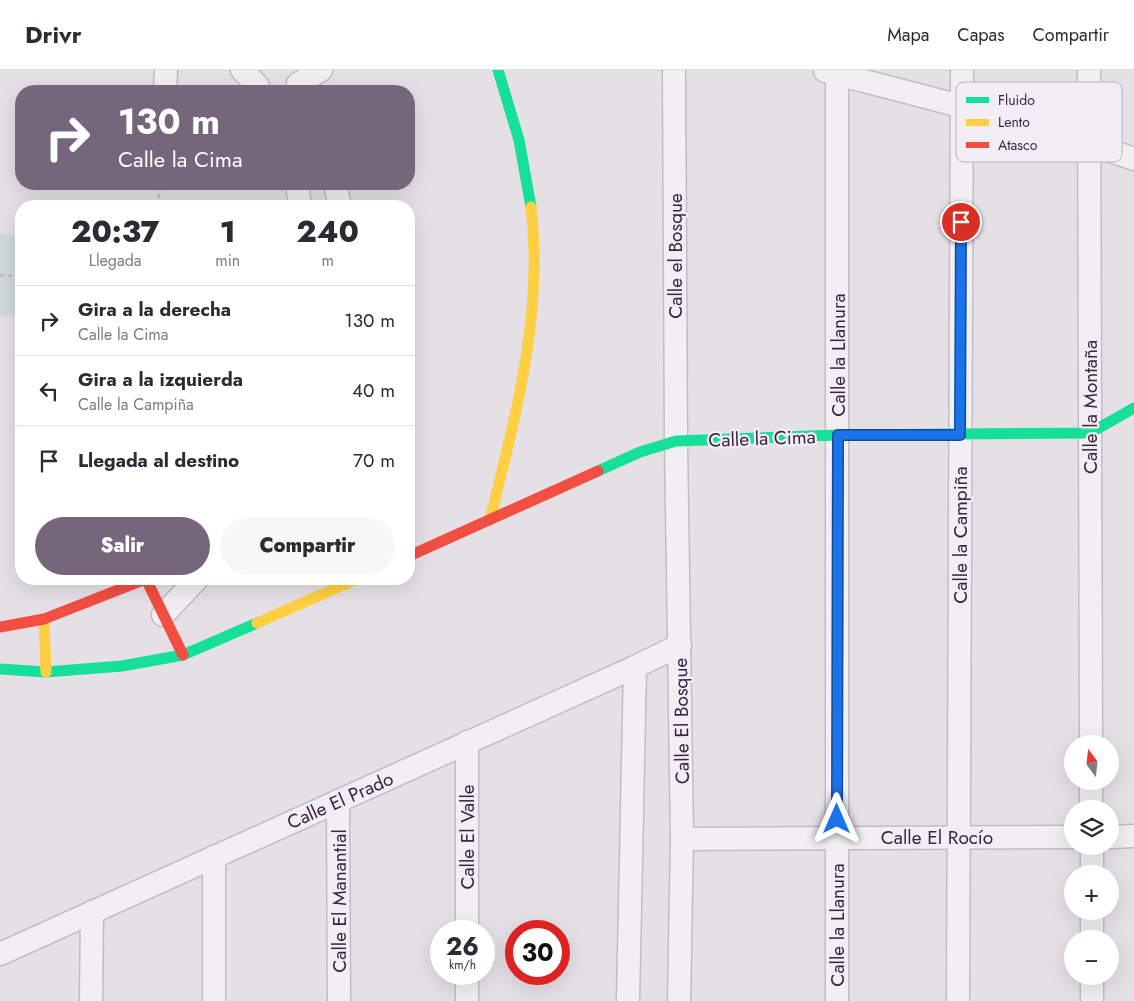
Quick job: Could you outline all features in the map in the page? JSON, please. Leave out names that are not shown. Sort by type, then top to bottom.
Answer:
[{"type":"main road","points":[[490,520],[518,403],[531,317],[534,260],[528,184],[512,110],[498,70]]},
{"type":"main road","name":"Calle la Cima","points":[[415,553],[640,452],[676,441],[838,435],[1090,433],[1134,408]]},
{"type":"main road","points":[[0,627],[44,619],[131,585]]},
{"type":"main road","points":[[149,585],[183,655]]},
{"type":"main road","points":[[0,670],[46,672],[122,666],[183,655],[343,585]]},
{"type":"main road","points":[[44,619],[46,672]]},
{"type":"street","points":[[165,85],[166,70]]},
{"type":"street","points":[[242,70],[256,85]]},
{"type":"street","points":[[296,82],[320,70]]},
{"type":"street","name":"Calle el Bosque","points":[[674,70],[676,441]]},
{"type":"street","points":[[833,71],[956,104]]},
{"type":"street","name":"Calle la Llanura","points":[[833,71],[838,435],[837,1001]]},
{"type":"street","points":[[1122,155],[1134,159]]},
{"type":"street","name":"Calle la Campiña","points":[[958,1001],[962,162]]},
{"type":"street","name":"Calle la Montaña","points":[[1089,162],[1091,735]]},
{"type":"street","name":"Calle El Bosque","points":[[676,441],[682,838],[679,1001]]},
{"type":"street","points":[[163,615],[190,585]]},
{"type":"street","name":"Calle El Prado","points":[[0,954],[680,645]]},
{"type":"street","points":[[628,1001],[635,667]]},
{"type":"street","name":"Calle El Valle","points":[[467,742],[467,920]]},
{"type":"street","name":"Calle El Manantial","points":[[338,801],[339,1001]]},
{"type":"street","points":[[1119,836],[1134,836]]},
{"type":"street","name":"Calle El Rocío","points":[[682,838],[1064,837]]},
{"type":"street","points":[[214,857],[214,1001]]},
{"type":"street","points":[[91,1001],[92,912]]},
{"type":"street","points":[[467,985],[467,1001]]},
{"type":"street","points":[[1092,985],[1092,1001]]},
{"type":"path","points":[[0,275],[15,276]]},
{"type":"shaded area","points":[[0,234],[15,235],[15,317],[0,316]]},
{"type":"traffic: fast","points":[[498,70],[519,140],[531,207]]},
{"type":"traffic: fast","points":[[598,471],[640,452],[676,441],[837,435],[1090,433],[1134,408]]},
{"type":"traffic: fast","points":[[0,669],[46,672],[122,666],[183,655],[257,623]]},
{"type":"traffic: slow","points":[[490,520],[509,443],[525,365],[534,286],[531,207]]},
{"type":"traffic: slow","points":[[257,623],[343,585]]},
{"type":"traffic: slow","points":[[44,619],[46,672]]},
{"type":"traffic: jam","points":[[415,553],[598,471]]},
{"type":"traffic: jam","points":[[0,627],[44,619],[131,585]]},
{"type":"traffic: jam","points":[[149,585],[183,655]]},
{"type":"route","points":[[837,819],[838,435],[960,435],[961,222]]}]
